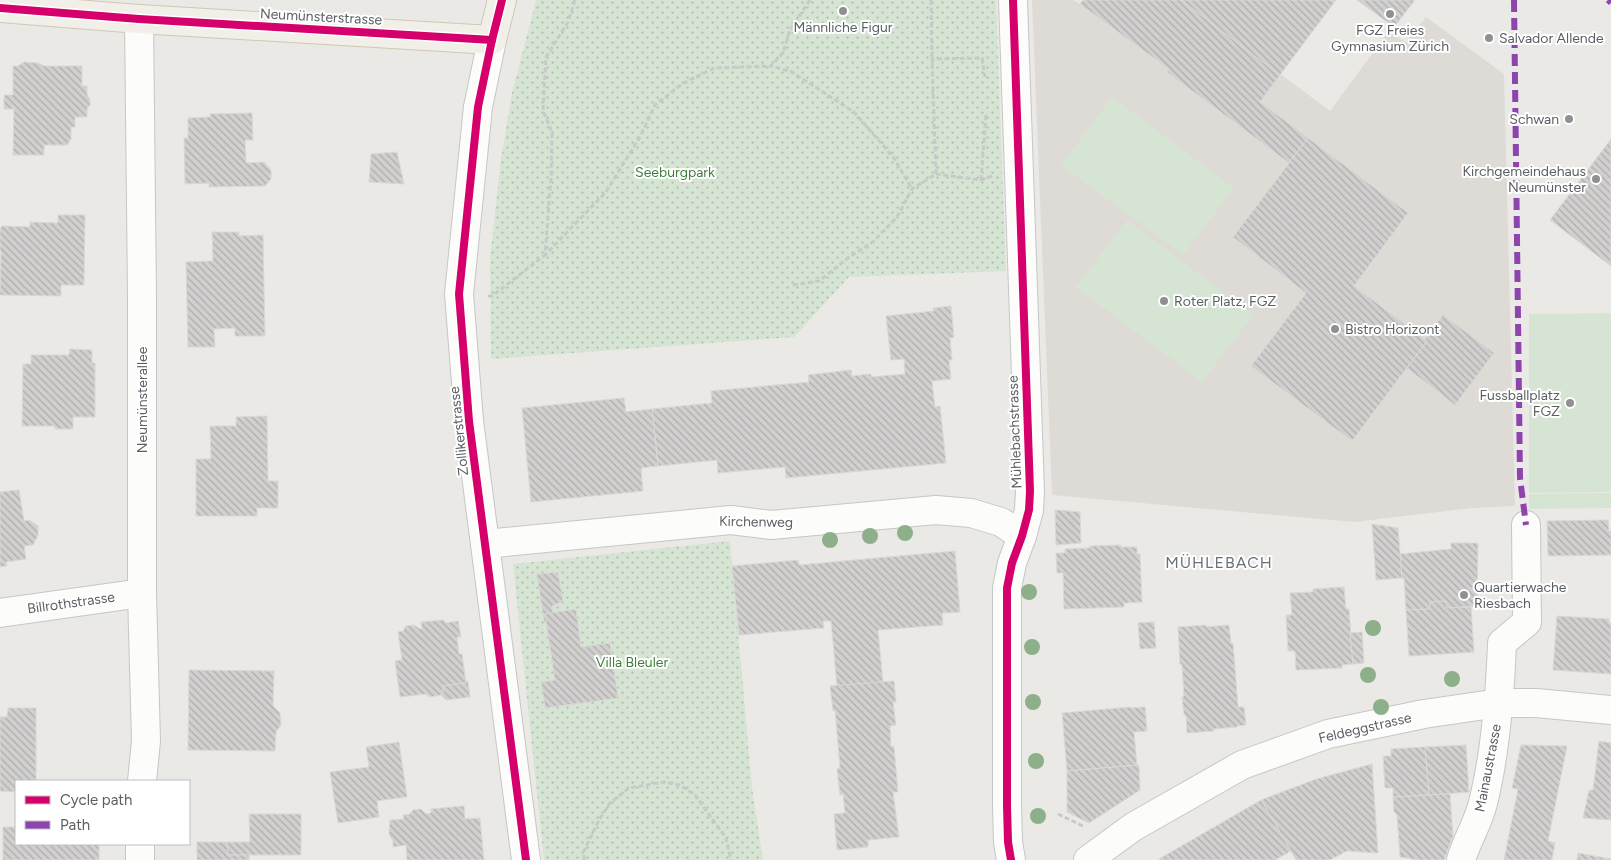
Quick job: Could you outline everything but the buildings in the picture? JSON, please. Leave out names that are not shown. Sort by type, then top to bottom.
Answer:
[{"type":"main road","name":"Zollikerstrasse","points":[[492,40],[502,0]]},
{"type":"main road","name":"Neumünsterstrasse","points":[[0,8],[139,19],[492,40]]},
{"type":"street","name":"Mühlebachstrasse","points":[[1011,860],[1008,842],[1007,806],[1007,588],[1012,563],[1029,510],[1030,468],[1013,0]]},
{"type":"street","name":"Neumünsterallee","points":[[139,19],[142,296],[142,593],[146,740],[142,780]]},
{"type":"street","name":"Zollikerstrasse","points":[[492,40],[478,108],[459,294],[469,422],[526,860]]},
{"type":"street","name":"Kirchenweg","points":[[485,544],[732,520],[771,525],[936,510],[971,513],[1001,522],[1022,536]]},
{"type":"street","name":"Mainaustrasse","points":[[1461,860],[1484,803],[1496,734],[1502,643],[1527,622],[1526,526]]},
{"type":"street","name":"Billrothstrasse","points":[[0,613],[142,593]]},
{"type":"street","name":"Feldeggstrasse","points":[[1088,860],[1133,827],[1242,765],[1328,734],[1424,714],[1499,703],[1536,703],[1611,710]]},
{"type":"path","points":[[545,255],[551,178],[552,132],[544,112],[546,57],[568,22],[575,0]]},
{"type":"path","points":[[771,66],[783,53],[790,30],[810,0]]},
{"type":"path","points":[[931,0],[936,174]]},
{"type":"path","points":[[932,58],[982,58],[986,86]]},
{"type":"path","points":[[482,296],[492,296],[545,255],[606,192],[641,135],[655,105],[682,84],[714,68],[771,66],[792,72],[854,112],[894,158],[912,189]]},
{"type":"path","points":[[981,180],[986,114]]},
{"type":"path","points":[[793,286],[819,281],[848,258],[874,242],[896,217],[912,189],[936,174],[981,180],[991,176],[998,176]]},
{"type":"path","points":[[584,860],[584,851],[599,820],[610,803],[629,788],[664,782],[680,786],[695,795],[726,838],[731,860]]},
{"type":"path","points":[[1058,814],[1088,828]]},
{"type":"shaded area","points":[[1032,0],[1073,0],[1080,4],[1083,0],[1181,0],[1330,111],[1388,32],[1406,42],[1426,17],[1504,74],[1515,506],[1472,508],[1354,522],[1052,495]]},
{"type":"green space","name":"Seeburgpark","points":[[536,0],[996,0],[1006,271],[849,277],[794,337],[491,359],[490,259],[501,159],[512,93]]},
{"type":"green space","points":[[1112,97],[1234,188],[1183,255],[1061,165]]},
{"type":"green space","name":"Roter Platz, FGZ","points":[[1127,220],[1253,315],[1202,382],[1076,287]]},
{"type":"green space","name":"Fussballplatz FGZ","points":[[1611,313],[1611,492],[1529,493],[1529,314]]},
{"type":"green space","points":[[1611,493],[1611,508],[1529,509],[1529,494]]},
{"type":"green space","name":"Villa Bleuler","points":[[730,541],[752,788],[763,860],[544,860],[513,564]]},
{"type":"marked path","points":[[1514,0],[1520,478],[1526,525]]},
{"type":"marked path","points":[[1608,0],[1611,3]]},
{"type":"cycle path","points":[[502,0],[478,107],[459,294],[469,421],[526,860]]},
{"type":"cycle path","points":[[1011,860],[1008,842],[1007,806],[1007,588],[1012,563],[1029,510],[1030,491],[1013,0]]},
{"type":"cycle path","points":[[0,8],[139,19],[492,40]]},
{"type":"place","name":"Männliche Figur","points":[[843,11]]},
{"type":"place","name":"FGZ Freies Gymnasium Zürich","points":[[1390,14]]},
{"type":"place","name":"Salvador Allende","points":[[1489,38]]},
{"type":"place","name":"Schwan","points":[[1569,119]]},
{"type":"place","name":"Kirchgemeindehaus Neumünster","points":[[1596,179]]},
{"type":"place","name":"Roter Platz, FGZ","points":[[1164,301]]},
{"type":"place","name":"Bistro Horizont","points":[[1335,329]]},
{"type":"place","name":"Fussballplatz FGZ","points":[[1570,403]]},
{"type":"place","name":"Quartierwache Riesbach","points":[[1464,595]]},
{"type":"district","name":"MÜHLEBACH","points":[[1219,562]]}]
